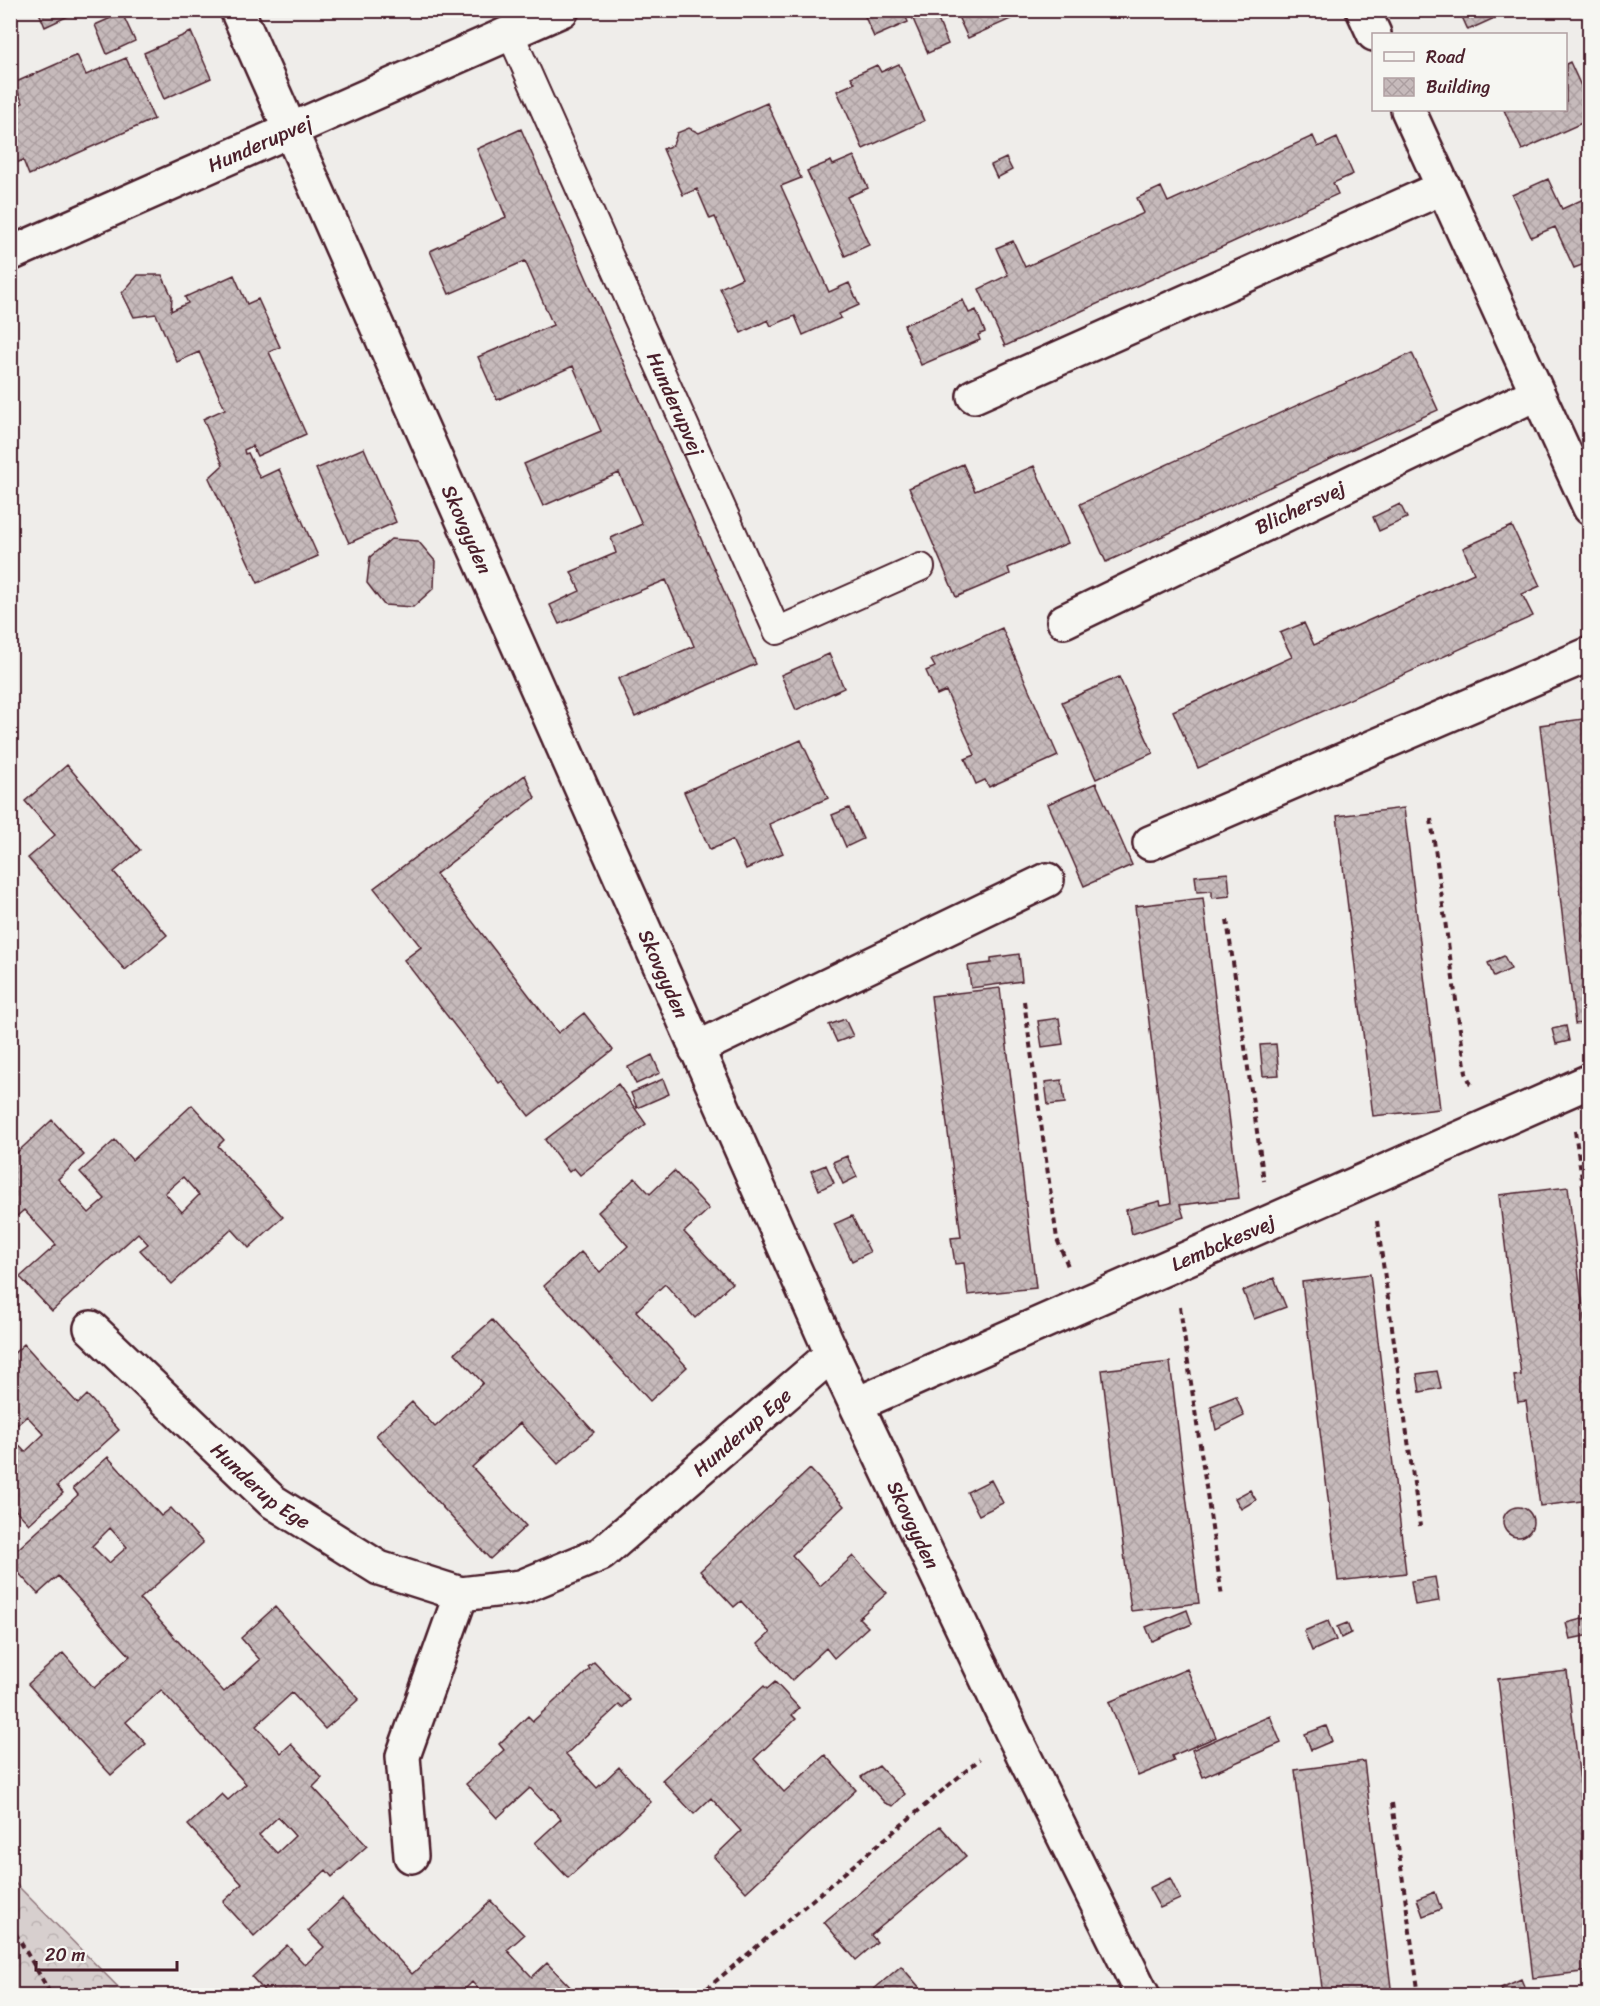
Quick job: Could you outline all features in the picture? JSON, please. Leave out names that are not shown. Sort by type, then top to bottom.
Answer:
[{"type":"street","name":"Skovgyden","points":[[237,10],[832,1354],[1012,1732],[1143,1995]]},
{"type":"street","name":"Hunderupvej","points":[[10,254],[562,10]]},
{"type":"street","points":[[1364,10],[1374,33]]},
{"type":"street","points":[[1408,111],[1590,508]]},
{"type":"street","points":[[974,396],[1444,187]]},
{"type":"street","name":"Blichersvej","points":[[1064,621],[1537,393]]},
{"type":"street","points":[[1150,843],[1590,654]]},
{"type":"street","points":[[696,1049],[1047,880]]},
{"type":"street","name":"Lembckesvej","points":[[857,1404],[1579,1086]]},
{"type":"street","name":"Hunderup Ege","points":[[91,1328],[272,1501],[380,1568],[461,1594],[521,1587],[600,1554],[832,1354]]},
{"type":"street","points":[[411,1856],[403,1756],[461,1594]]},
{"type":"lane","name":"Hunderupvej","points":[[510,33],[777,631],[921,567]]},
{"type":"path","points":[[1431,819],[1466,1073],[1487,1126]]},
{"type":"path","points":[[1227,920],[1265,1191],[1276,1220]]},
{"type":"path","points":[[1024,1001],[1057,1239],[1085,1304]]},
{"type":"path","points":[[1579,1086],[1590,1235]]},
{"type":"path","points":[[1370,1178],[1420,1527]]},
{"type":"path","points":[[1174,1264],[1222,1597]]},
{"type":"path","points":[[698,1995],[1012,1732]]},
{"type":"path","points":[[1392,1803],[1419,1995]]},
{"type":"path","points":[[10,1924],[52,1995]]},
{"type":"green space","points":[[11,1879],[126,1995],[11,1995]]},
{"type":"building","points":[[38,10],[81,10],[45,27]]},
{"type":"building","points":[[862,10],[903,10],[908,22],[874,37]]},
{"type":"building","points":[[909,10],[934,10],[948,44],[928,53]]},
{"type":"building","points":[[955,10],[1020,10],[1022,14],[968,38]]},
{"type":"building","points":[[1459,10],[1512,10],[1468,30]]},
{"type":"building","points":[[122,13],[135,41],[107,54],[95,25]]},
{"type":"building","points":[[191,32],[211,78],[164,99],[144,53]]},
{"type":"building","points":[[77,55],[86,75],[126,58],[154,119],[29,175],[23,160],[10,166],[10,109],[23,103],[14,83]]},
{"type":"building","points":[[1570,62],[1590,106],[1590,134],[1584,122],[1522,150],[1504,111],[1567,111],[1567,64]]},
{"type":"building","points":[[899,64],[924,121],[863,149],[837,91],[855,83],[851,77],[877,65],[881,72]]},
{"type":"building","points":[[767,103],[801,178],[781,186],[829,292],[849,283],[859,305],[839,314],[841,318],[803,335],[795,316],[771,326],[768,320],[741,333],[720,288],[742,278],[715,217],[710,219],[697,189],[683,195],[663,149],[673,145],[677,133],[689,128],[699,133]]},
{"type":"building","points":[[521,129],[756,664],[635,717],[618,679],[694,646],[666,580],[559,624],[550,605],[580,591],[571,572],[616,553],[611,538],[642,524],[619,473],[543,506],[524,464],[601,431],[573,366],[497,400],[478,357],[553,325],[525,261],[449,294],[430,251],[506,217],[477,149]]},
{"type":"building","points":[[1313,136],[1318,147],[1337,138],[1353,174],[1333,183],[1338,194],[1005,346],[979,289],[1008,275],[996,248],[1013,241],[1025,267],[1144,213],[1137,198],[1161,187],[1168,202]]},
{"type":"building","points":[[854,156],[868,188],[847,197],[869,245],[845,256],[807,171],[831,161],[833,165]]},
{"type":"building","points":[[1006,158],[1012,170],[997,178],[991,165]]},
{"type":"building","points":[[1548,179],[1562,209],[1590,196],[1590,262],[1574,268],[1555,227],[1531,237],[1512,195]]},
{"type":"building","points":[[138,275],[162,275],[172,297],[171,311],[188,303],[185,297],[234,275],[247,304],[258,299],[280,347],[269,352],[306,434],[257,456],[252,446],[244,450],[245,454],[248,453],[260,478],[279,469],[318,556],[258,583],[209,478],[223,465],[203,419],[225,409],[199,352],[177,362],[156,314],[134,317],[122,293]]},
{"type":"building","points":[[963,300],[969,313],[976,310],[985,332],[978,335],[980,340],[921,365],[904,325]]},
{"type":"building","points":[[1412,353],[1438,410],[1106,562],[1080,504]]},
{"type":"building","points":[[364,448],[396,522],[349,543],[316,469]]},
{"type":"building","points":[[963,464],[975,491],[1034,466],[1068,543],[1008,568],[1010,574],[956,597],[909,488]]},
{"type":"building","points":[[1400,504],[1407,518],[1379,531],[1373,517]]},
{"type":"building","points":[[1512,526],[1540,586],[1522,594],[1533,616],[1198,768],[1173,711],[1292,657],[1280,633],[1304,623],[1314,645],[1474,573],[1463,548]]},
{"type":"building","points":[[391,539],[418,541],[435,561],[434,588],[413,607],[384,605],[367,583],[370,557]]},
{"type":"building","points":[[1002,628],[1058,756],[989,787],[985,780],[976,784],[965,759],[975,755],[946,691],[937,695],[926,671],[935,667],[931,660]]},
{"type":"building","points":[[829,654],[844,688],[796,710],[781,675]]},
{"type":"building","points":[[1119,677],[1153,753],[1096,779],[1062,702]]},
{"type":"building","points":[[1590,718],[1590,1022],[1575,1024],[1540,725]]},
{"type":"building","points":[[801,740],[828,798],[769,824],[783,853],[746,869],[732,840],[710,850],[684,792]]},
{"type":"building","points":[[67,765],[140,850],[114,872],[167,935],[125,970],[28,858],[55,835],[25,801]]},
{"type":"building","points":[[525,775],[535,798],[436,874],[558,1033],[584,1013],[613,1050],[529,1116],[502,1081],[499,1083],[404,960],[421,947],[374,888]]},
{"type":"building","points":[[1096,783],[1132,865],[1084,886],[1048,804]]},
{"type":"building","points":[[849,808],[863,839],[846,847],[832,815]]},
{"type":"building","points":[[1404,808],[1440,1109],[1373,1116],[1337,816]]},
{"type":"building","points":[[1228,873],[1230,896],[1212,898],[1212,891],[1197,892],[1195,876]]},
{"type":"building","points":[[1203,898],[1239,1198],[1180,1205],[1184,1217],[1132,1234],[1126,1210],[1160,1201],[1161,1205],[1171,1203],[1135,906]]},
{"type":"building","points":[[1019,954],[1022,981],[971,988],[968,966],[991,963],[991,958]]},
{"type":"building","points":[[1504,956],[1511,969],[1494,977],[1488,963]]},
{"type":"building","points":[[1000,988],[1036,1288],[968,1295],[964,1263],[955,1264],[951,1238],[961,1237],[931,996]]},
{"type":"building","points":[[1059,1018],[1063,1044],[1042,1047],[1038,1021]]},
{"type":"building","points":[[845,1019],[853,1036],[837,1042],[829,1025]]},
{"type":"building","points":[[1566,1026],[1569,1041],[1556,1044],[1552,1029]]},
{"type":"building","points":[[1276,1044],[1279,1075],[1263,1076],[1260,1045]]},
{"type":"building","points":[[652,1055],[660,1073],[636,1084],[628,1067]]},
{"type":"building","points":[[663,1079],[669,1094],[637,1108],[631,1093]]},
{"type":"building","points":[[1062,1080],[1065,1103],[1048,1105],[1045,1082]]},
{"type":"building","points":[[618,1084],[646,1124],[580,1175],[574,1168],[569,1172],[545,1140]]},
{"type":"building","points":[[192,1105],[224,1140],[218,1146],[283,1217],[249,1248],[232,1229],[172,1284],[140,1250],[148,1244],[138,1233],[52,1311],[20,1277],[56,1245],[24,1210],[10,1222],[10,1159],[52,1120],[84,1155],[58,1179],[89,1213],[105,1199],[80,1172],[115,1140],[132,1160]],"holes":[[[183,1177],[199,1195],[182,1212],[165,1193]]]},
{"type":"building","points":[[847,1156],[857,1177],[843,1184],[833,1162]]},
{"type":"building","points":[[826,1165],[834,1183],[819,1190],[811,1171]]},
{"type":"building","points":[[674,1171],[709,1209],[684,1232],[732,1283],[695,1318],[665,1284],[636,1311],[687,1367],[650,1401],[544,1286],[581,1252],[600,1272],[628,1246],[598,1212],[635,1178],[650,1194]]},
{"type":"building","points":[[1568,1187],[1590,1365],[1590,1500],[1540,1506],[1526,1401],[1518,1402],[1514,1376],[1521,1375],[1499,1195]]},
{"type":"building","points":[[852,1216],[870,1252],[852,1261],[834,1224]]},
{"type":"building","points":[[1370,1274],[1406,1573],[1338,1581],[1302,1282]]},
{"type":"building","points":[[1274,1278],[1286,1307],[1254,1319],[1243,1291]]},
{"type":"building","points":[[492,1320],[594,1432],[558,1464],[520,1423],[472,1467],[526,1526],[490,1559],[376,1435],[412,1402],[435,1427],[483,1383],[455,1353]]},
{"type":"building","points":[[24,1344],[78,1404],[87,1395],[119,1430],[57,1486],[63,1493],[29,1524],[10,1504],[10,1436],[25,1452],[44,1434],[27,1416],[10,1431],[10,1357]]},
{"type":"building","points":[[1170,1362],[1199,1603],[1131,1611],[1102,1370]]},
{"type":"building","points":[[1437,1371],[1441,1388],[1420,1392],[1417,1374]]},
{"type":"building","points":[[1236,1396],[1244,1416],[1216,1430],[1211,1406]]},
{"type":"building","points":[[108,1457],[161,1516],[171,1508],[203,1543],[140,1599],[224,1692],[260,1660],[241,1638],[275,1607],[359,1699],[325,1729],[292,1693],[256,1726],[281,1753],[291,1744],[322,1778],[313,1787],[367,1846],[332,1877],[326,1870],[254,1936],[223,1902],[242,1884],[188,1825],[222,1794],[228,1800],[246,1784],[161,1690],[126,1722],[146,1744],[111,1775],[28,1684],[63,1653],[94,1688],[130,1656],[58,1576],[38,1594],[15,1569],[10,1573],[10,1556],[78,1495],[73,1488]],"holes":[[[110,1528],[127,1547],[109,1563],[92,1546]],[[278,1817],[295,1836],[277,1853],[259,1835]]]},
{"type":"building","points":[[810,1469],[844,1506],[792,1555],[820,1586],[853,1556],[887,1593],[859,1618],[868,1627],[834,1658],[826,1648],[792,1680],[758,1644],[770,1633],[741,1601],[734,1607],[700,1571]]},
{"type":"building","points":[[991,1480],[1003,1503],[979,1515],[967,1492]]},
{"type":"building","points":[[1250,1490],[1256,1500],[1241,1509],[1235,1498]]},
{"type":"building","points":[[1518,1507],[1524,1508],[1532,1516],[1532,1528],[1524,1536],[1518,1537],[1512,1536],[1504,1528],[1503,1522],[1504,1516],[1512,1508]]},
{"type":"building","points":[[1435,1577],[1439,1601],[1415,1605],[1411,1581]]},
{"type":"building","points":[[1187,1610],[1192,1624],[1152,1641],[1146,1627]]},
{"type":"building","points":[[1586,1618],[1590,1635],[1570,1639],[1566,1623]]},
{"type":"building","points":[[1328,1621],[1336,1640],[1312,1651],[1304,1631]]},
{"type":"building","points":[[1347,1623],[1351,1633],[1341,1638],[1337,1627]]},
{"type":"building","points":[[594,1662],[630,1700],[622,1708],[619,1705],[566,1754],[597,1788],[619,1767],[651,1802],[568,1878],[535,1843],[561,1819],[530,1788],[497,1818],[466,1784],[504,1750],[499,1744],[528,1716],[533,1721],[590,1669],[588,1667]]},
{"type":"building","points":[[1187,1669],[1216,1737],[1172,1756],[1174,1761],[1138,1776],[1109,1702]]},
{"type":"building","points":[[1567,1671],[1590,1867],[1590,1971],[1533,1978],[1498,1679]]},
{"type":"building","points":[[775,1682],[799,1708],[792,1715],[796,1719],[754,1759],[784,1792],[825,1755],[856,1790],[746,1892],[714,1857],[741,1831],[711,1798],[694,1814],[662,1780],[764,1686],[767,1689]]},
{"type":"building","points":[[1270,1716],[1281,1743],[1203,1777],[1192,1750]]},
{"type":"building","points":[[1326,1726],[1332,1741],[1311,1750],[1305,1734]]},
{"type":"building","points":[[1364,1761],[1392,1996],[1323,1996],[1295,1770]]},
{"type":"building","points":[[879,1766],[905,1794],[893,1806],[885,1803],[861,1777]]},
{"type":"building","points":[[940,1826],[966,1856],[871,1935],[877,1942],[856,1960],[824,1922]]},
{"type":"building","points":[[1170,1878],[1180,1899],[1160,1908],[1149,1888]]},
{"type":"building","points":[[1435,1892],[1441,1909],[1423,1916],[1417,1899]]},
{"type":"building","points":[[342,1899],[412,1974],[491,1901],[524,1935],[507,1950],[532,1977],[547,1963],[579,1996],[485,1996],[472,1982],[458,1996],[269,1996],[252,1977],[287,1945],[305,1965],[324,1947],[308,1931]]},
{"type":"building","points":[[901,1966],[927,1996],[866,1996]]},
{"type":"building","points":[[1521,1979],[1528,1996],[1504,1996],[1501,1988]]}]
